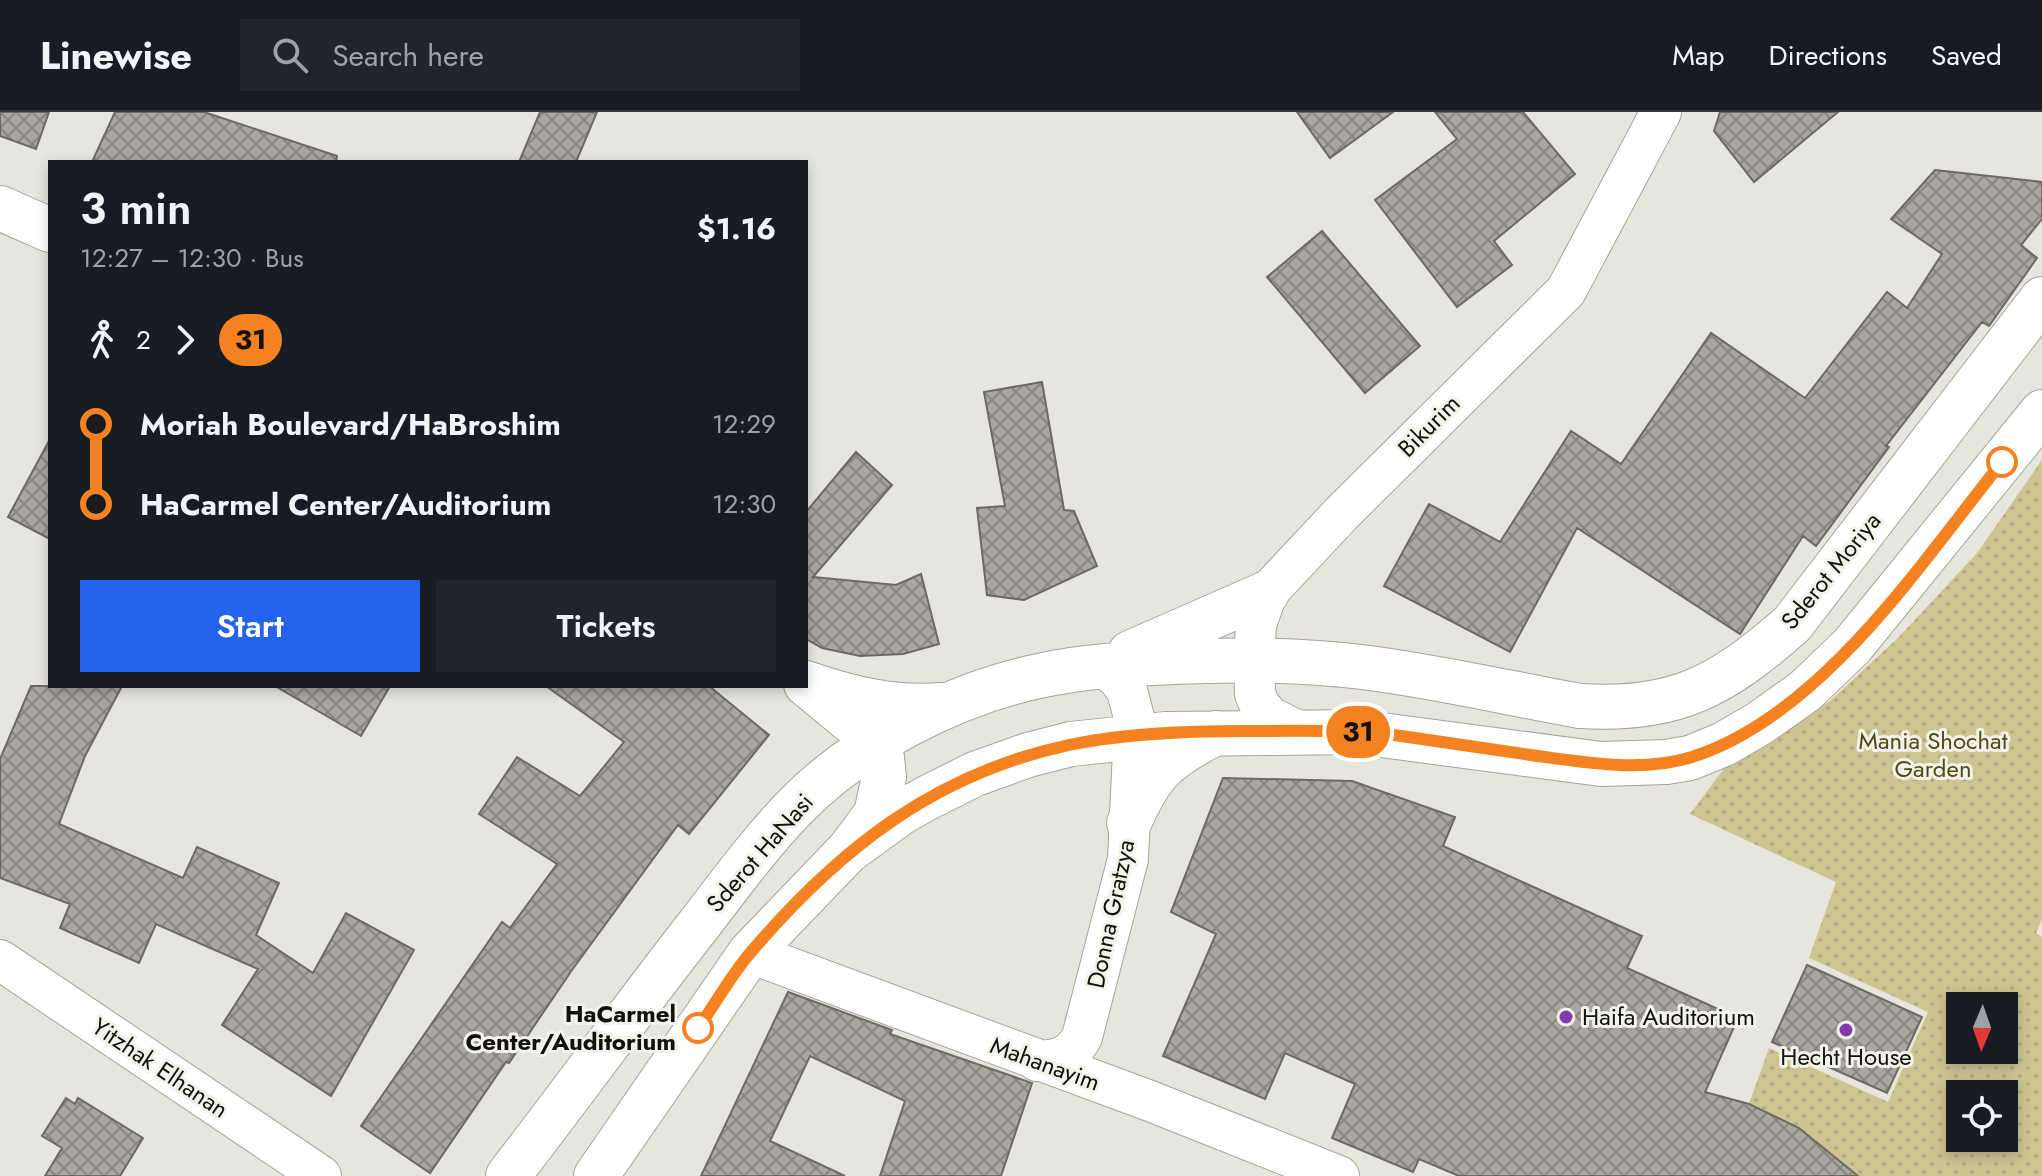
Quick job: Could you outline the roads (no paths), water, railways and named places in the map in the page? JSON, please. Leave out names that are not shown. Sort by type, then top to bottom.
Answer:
[{"type":"main road","points":[[0,208],[48,229]]},
{"type":"main road","name":"Sderot Moriya","points":[[1254,658],[1360,667],[1580,706],[1648,706],[1684,696],[1723,678],[1792,624],[2042,299]]},
{"type":"main road","points":[[847,852],[902,812],[975,774],[1071,744],[1134,736],[1298,731],[1399,736],[1601,764],[1690,758],[1724,744],[1805,691],[1852,646],[2042,412]]},
{"type":"main road","points":[[1100,665],[1267,593]]},
{"type":"main road","name":"Sderot HaNasi","points":[[508,1176],[765,841],[796,806],[872,745],[949,705],[1036,676],[1100,665],[1254,658]]},
{"type":"main road","points":[[808,684],[851,699],[907,706],[949,705]]},
{"type":"main road","points":[[596,1176],[750,953],[847,852],[876,814],[884,777],[882,758],[857,726],[808,685]]},
{"type":"main road","points":[[1129,823],[1145,788],[1156,774],[1190,746],[1220,731]]},
{"type":"street","name":"Bikurim","points":[[1298,731],[1270,717],[1255,694],[1256,625],[1267,593],[1342,513],[1566,291],[1661,112]]},
{"type":"street","name":"Donna Gratzya","points":[[1100,665],[1118,678],[1127,691],[1135,721],[1128,859],[1087,1020],[1095,1048],[1106,1067],[1121,1084],[1150,1101]]},
{"type":"street","name":"Mahanayim","points":[[750,953],[1150,1101],[1339,1176]]},
{"type":"street","name":"Yitzhak Elhanan","points":[[0,960],[321,1176]]},
{"type":"street","points":[[1037,1061],[1059,1059],[1074,1051],[1087,1020]]},
{"type":"place","name":"Haifa Auditorium","points":[[1566,1017]]},
{"type":"place","name":"HaCarmel Center/Auditorium","points":[[698,1028]]},
{"type":"place","name":"Hecht House","points":[[1846,1030]]},
{"type":"park label","name":"Mania Shochat Garden","points":[[1933,755]]}]
